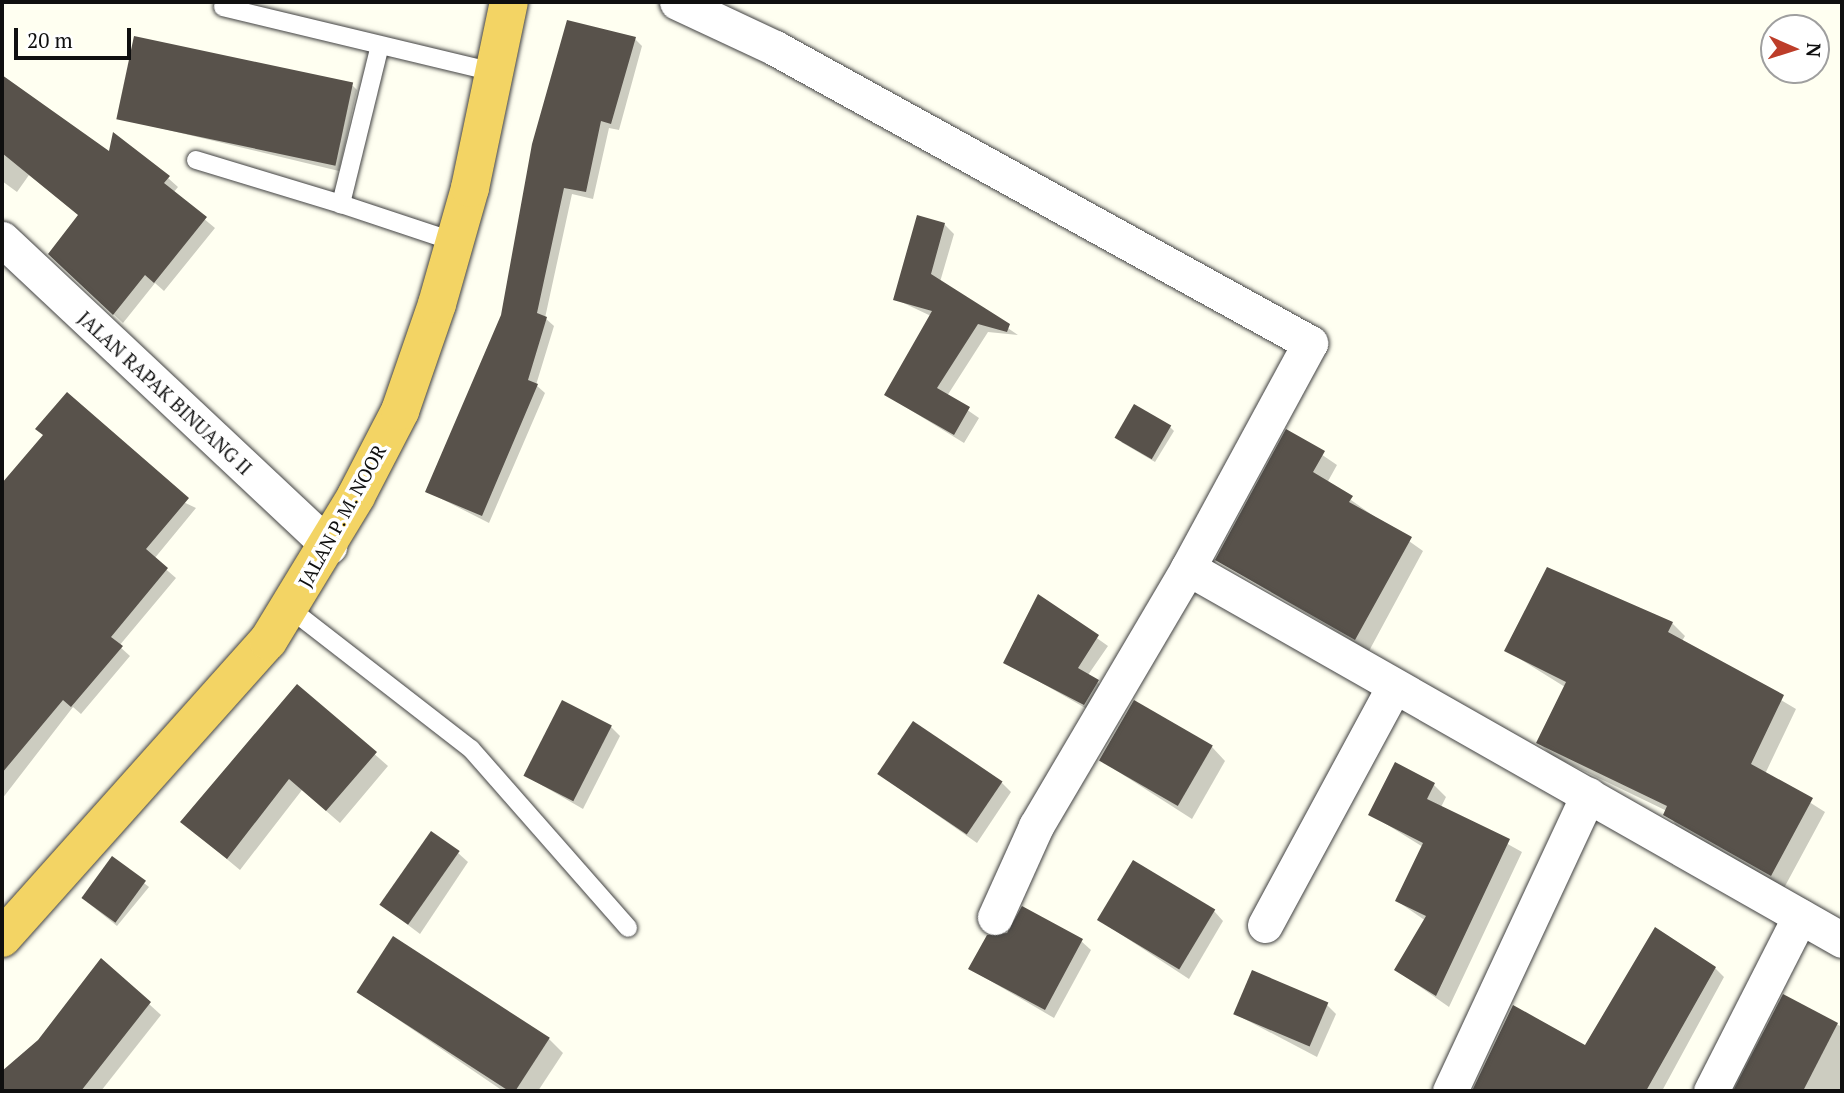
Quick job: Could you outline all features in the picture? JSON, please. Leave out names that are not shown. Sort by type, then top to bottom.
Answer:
[{"type":"highway","name":"JALAN P. M. NOOR","points":[[8,921],[268,641],[328,546],[400,411],[455,242],[509,2]]},
{"type":"street","points":[[677,2],[775,48],[1310,343],[1188,568],[1036,826],[995,917]]},
{"type":"street","name":"JALAN RAPAK BINUANG II","points":[[2,239],[328,546]]},
{"type":"street","points":[[1188,568],[1393,688],[1588,795],[1842,940]]},
{"type":"street","points":[[1265,925],[1393,688]]},
{"type":"street","points":[[1450,1091],[1588,795]]},
{"type":"street","points":[[1711,1091],[1800,916]]},
{"type":"lane","points":[[223,7],[379,48],[494,72]]},
{"type":"lane","points":[[341,204],[379,48]]},
{"type":"lane","points":[[196,160],[455,242]]},
{"type":"lane","points":[[289,608],[471,749],[628,928]]},
{"type":"building","points":[[567,20],[636,37],[611,124],[601,121],[586,192],[564,188],[537,313],[547,317],[528,380],[538,384],[482,516],[425,492],[501,315],[532,144]]},
{"type":"building","points":[[134,36],[353,83],[335,166],[116,119]]},
{"type":"building","points":[[2,75],[109,151],[113,132],[170,176],[164,183],[207,217],[154,283],[145,275],[113,315],[48,254],[78,215],[2,153]]},
{"type":"building","points":[[917,215],[945,223],[931,274],[1010,324],[1007,332],[978,324],[937,388],[970,407],[954,435],[884,395],[932,311],[893,300]]},
{"type":"building","points":[[67,392],[189,498],[146,549],[168,568],[111,637],[123,646],[71,707],[63,700],[2,773],[2,483],[43,435],[35,429]]},
{"type":"building","points":[[1134,404],[1171,426],[1152,459],[1114,438]]},
{"type":"building","points":[[1286,429],[1325,451],[1313,472],[1353,496],[1349,502],[1412,537],[1355,640],[1215,560]]},
{"type":"building","points":[[1547,567],[1673,622],[1668,632],[1784,695],[1751,764],[1813,798],[1771,876],[1663,815],[1667,806],[1536,743],[1566,682],[1504,651]]},
{"type":"building","points":[[1038,594],[1099,635],[1078,668],[1099,680],[1084,705],[1003,663]]},
{"type":"building","points":[[297,684],[377,752],[326,811],[289,779],[227,859],[180,822]]},
{"type":"building","points":[[562,700],[612,725],[573,801],[523,776]]},
{"type":"building","points":[[1134,700],[1213,746],[1178,806],[1099,761]]},
{"type":"building","points":[[913,721],[1003,781],[967,834],[877,774]]},
{"type":"building","points":[[1395,762],[1435,783],[1427,799],[1510,839],[1436,996],[1394,970],[1426,916],[1395,901],[1423,843],[1368,815]]},
{"type":"building","points":[[431,831],[460,851],[408,925],[379,905]]},
{"type":"building","points":[[112,856],[146,881],[115,923],[81,898]]},
{"type":"building","points":[[1133,860],[1215,909],[1179,969],[1097,920]]},
{"type":"building","points":[[1022,906],[1083,939],[1045,1010],[968,969],[987,935],[1007,933]]},
{"type":"building","points":[[1655,927],[1716,967],[1646,1091],[1472,1091],[1513,1005],[1585,1045]]},
{"type":"building","points":[[393,936],[550,1038],[515,1091],[509,1091],[357,992]]},
{"type":"building","points":[[101,958],[151,1002],[81,1091],[2,1091],[2,1071],[38,1040]]},
{"type":"building","points":[[1252,970],[1328,1002],[1310,1047],[1233,1014]]},
{"type":"building","points":[[1783,994],[1838,1023],[1803,1091],[1733,1091]]}]
